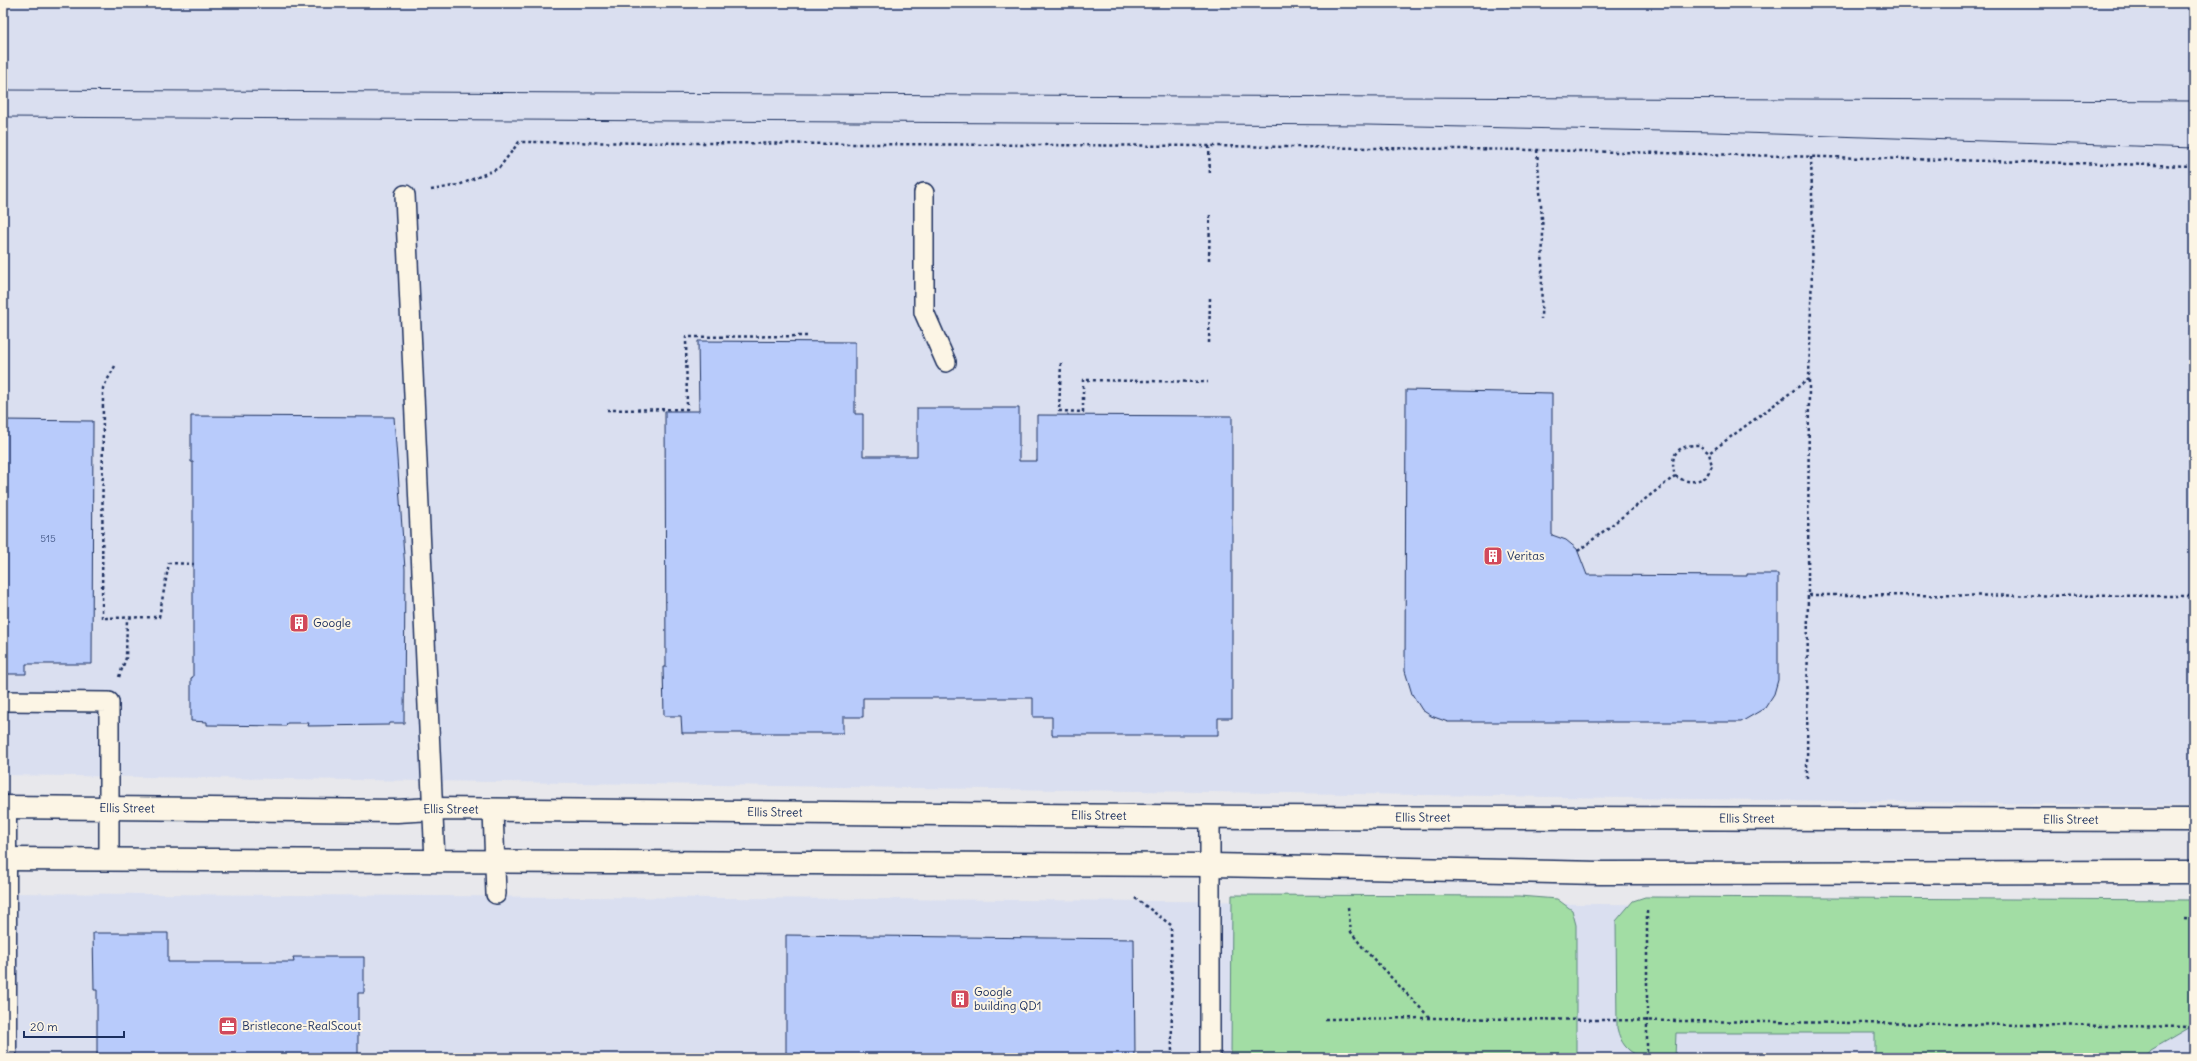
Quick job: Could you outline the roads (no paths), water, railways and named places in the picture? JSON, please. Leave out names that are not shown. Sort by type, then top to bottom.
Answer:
[{"type":"main road","name":"Ellis Street","points":[[4,807],[397,811],[432,809],[493,811],[615,810],[1210,816],[2194,820]]},
{"type":"main road","points":[[4,807],[5,1058]]},
{"type":"main road","points":[[4,858],[109,860],[1211,866],[1600,873],[2194,872]]},
{"type":"lane","points":[[924,193],[924,312],[946,362]]},
{"type":"lane","points":[[406,195],[435,862]]},
{"type":"lane","points":[[3,701],[109,702],[109,860]]},
{"type":"lane","points":[[493,811],[496,894]]},
{"type":"lane","points":[[1210,816],[1210,1058]]},
{"type":"tram line","points":[[3,90],[2194,101]]},
{"type":"tram line","points":[[3,117],[1367,125],[1713,132],[2194,148]]},
{"type":"place","name":"Veritas","points":[[1493,556]]},
{"type":"place","name":"Google","points":[[299,623]]},
{"type":"place","name":"Google building QD1","points":[[960,999]]},
{"type":"place","name":"Bristlecone-RealScout","points":[[228,1026]]}]
